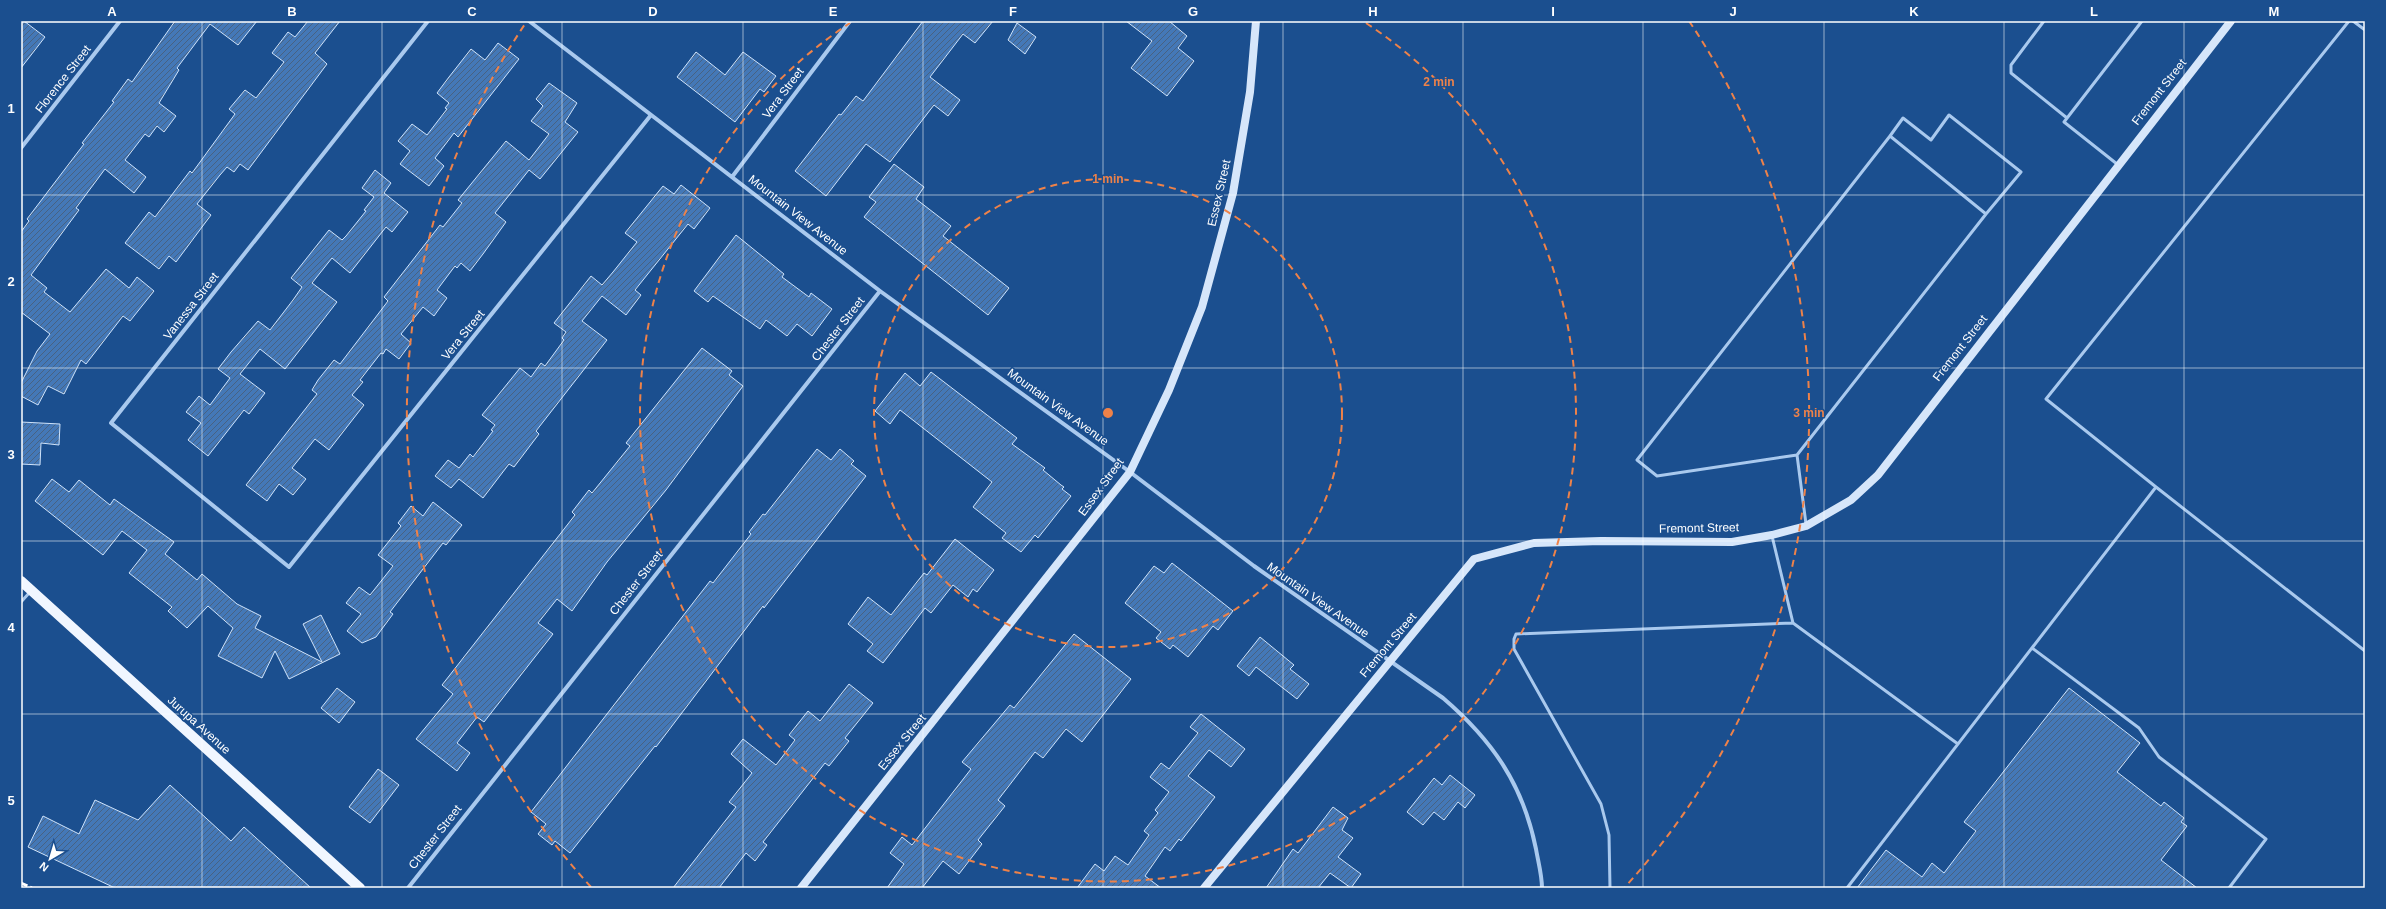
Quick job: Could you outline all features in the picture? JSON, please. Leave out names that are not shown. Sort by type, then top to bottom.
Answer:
[{"type":"main road","name":"Jurupa Avenue","points":[[21,581],[360,888]]},
{"type":"street","name":"Florence Street","points":[[21,148],[120,21]]},
{"type":"street","name":"Vanessa Street","points":[[289,566],[111,423],[428,21]]},
{"type":"street","name":"Mountain View Avenue","points":[[529,21],[880,291],[1130,472],[1254,566],[1389,662],[1443,698],[1464,716],[1504,763],[1531,826],[1542,888]]},
{"type":"street","name":"Vera Street","points":[[732,177],[850,21]]},
{"type":"street","name":"Essex Street","points":[[801,888],[1130,472],[1169,390],[1202,306],[1233,193],[1250,92],[1256,21]]},
{"type":"street","name":"Fremont Street","points":[[1204,888],[1474,559],[1534,543],[1601,541],[1732,542],[1772,536],[1806,526],[1851,500],[1878,475],[2117,164],[2231,21]]},
{"type":"street","name":"Vera Street","points":[[289,566],[651,116]]},
{"type":"street","name":"Chester Street","points":[[408,888],[880,291]]},
{"type":"lane","points":[[2044,21],[2011,65],[2011,73],[2067,118]]},
{"type":"lane","points":[[2117,164],[2064,122],[2142,21]]},
{"type":"lane","points":[[2349,21],[2046,399],[2365,651]]},
{"type":"lane","points":[[2353,21],[2365,30]]},
{"type":"lane","points":[[1949,115],[2021,172],[1986,214],[1797,455],[1657,476],[1637,460],[1903,118],[1931,140],[1949,115]]},
{"type":"lane","points":[[1890,136],[1986,214]]},
{"type":"lane","points":[[1797,455],[1806,526]]},
{"type":"lane","points":[[1847,888],[2156,487]]},
{"type":"lane","points":[[1772,536],[1793,622]]},
{"type":"lane","points":[[21,602],[32,591]]},
{"type":"lane","points":[[1610,888],[1609,835],[1601,804],[1514,649],[1514,639],[1516,634],[1793,622],[1958,744]]},
{"type":"lane","points":[[2032,648],[2139,728],[2159,757],[2266,839],[2229,888]]},
{"type":"building","points":[[21,21],[24,21],[45,37],[21,68]]},
{"type":"building","points":[[175,21],[257,21],[238,45],[210,24],[177,68],[179,70],[159,103],[176,116],[164,132],[157,126],[149,137],[145,134],[125,160],[146,177],[134,193],[105,169],[76,208],[79,210],[31,275],[47,288],[44,292],[70,312],[106,269],[129,288],[137,277],[154,291],[130,321],[123,316],[86,364],[81,360],[64,394],[48,386],[38,405],[21,396],[21,383],[37,351],[50,334],[21,312],[21,232],[29,221],[27,219],[84,144],[82,143],[114,102],[112,101],[128,79],[132,82]]},
{"type":"building","points":[[308,21],[340,21],[315,53],[327,64],[248,170],[240,164],[234,172],[227,167],[220,175],[197,204],[211,215],[176,262],[169,256],[159,269],[125,243],[149,212],[155,217],[190,171],[192,173],[235,114],[229,109],[245,90],[256,98],[284,62],[272,53],[288,32],[295,37]]},
{"type":"building","points":[[923,21],[993,21],[975,43],[963,34],[930,77],[960,100],[948,116],[934,105],[890,162],[866,144],[826,196],[795,171],[839,114],[841,115],[856,96],[863,101]]},
{"type":"building","points":[[1126,21],[1169,21],[1187,36],[1178,48],[1194,61],[1167,96],[1131,68],[1152,41]]},
{"type":"building","points":[[1017,23],[1036,37],[1025,54],[1008,40]]},
{"type":"building","points":[[498,43],[519,59],[458,137],[454,133],[435,158],[444,166],[429,186],[400,164],[410,151],[398,141],[412,124],[427,135],[447,109],[445,108],[449,103],[437,93],[449,77],[471,49],[485,60]]},
{"type":"building","points":[[696,52],[725,75],[743,52],[776,76],[764,92],[760,89],[735,122],[677,77]]},
{"type":"building","points":[[549,83],[577,103],[565,122],[578,132],[540,179],[529,170],[495,213],[506,222],[470,271],[461,263],[457,268],[455,266],[437,290],[447,298],[434,316],[423,307],[401,334],[411,343],[399,359],[386,349],[383,354],[381,353],[360,380],[363,382],[352,395],[364,405],[329,450],[315,439],[292,468],[306,479],[293,495],[279,484],[267,501],[246,485],[317,394],[312,390],[318,380],[334,360],[340,364],[388,301],[384,297],[440,225],[443,227],[462,203],[458,200],[506,141],[529,160],[549,134],[531,121],[543,106],[536,99]]},
{"type":"building","points":[[894,164],[924,187],[916,199],[951,226],[943,236],[1009,288],[988,315],[864,217],[876,202],[869,197]]},
{"type":"building","points":[[375,170],[391,183],[384,193],[408,212],[392,232],[386,227],[350,273],[332,258],[312,283],[337,302],[285,369],[260,349],[240,374],[265,393],[249,414],[244,410],[208,456],[188,440],[201,423],[186,412],[199,396],[210,405],[230,378],[218,369],[258,321],[270,330],[302,287],[291,278],[329,230],[342,240],[366,211],[364,210],[374,197],[362,188]]},
{"type":"building","points":[[681,185],[710,208],[694,229],[688,224],[635,290],[641,295],[626,315],[602,296],[582,321],[607,340],[536,431],[539,434],[514,467],[509,464],[483,498],[459,479],[451,488],[435,476],[448,460],[459,468],[470,454],[473,457],[493,431],[491,430],[495,425],[482,415],[520,368],[531,377],[541,363],[545,366],[564,340],[562,338],[566,332],[554,323],[591,276],[602,285],[637,242],[625,233],[663,186],[674,194]]},
{"type":"building","points":[[736,235],[784,274],[782,277],[809,297],[811,293],[832,309],[812,336],[797,324],[787,336],[766,320],[760,329],[713,296],[708,302],[694,291]]},
{"type":"building","points":[[702,348],[732,371],[729,375],[743,386],[666,490],[607,562],[572,611],[557,599],[538,623],[553,634],[484,722],[477,717],[457,743],[470,753],[457,771],[416,739],[453,694],[442,685],[575,515],[572,512],[589,490],[592,493],[630,446],[626,443]]},
{"type":"building","points":[[931,372],[1017,438],[1012,444],[1045,468],[1043,470],[1064,487],[1062,489],[1071,496],[1038,538],[1035,535],[1021,552],[1002,538],[1006,533],[973,507],[992,482],[900,410],[890,424],[875,411],[905,373],[920,386]]},
{"type":"building","points":[[21,422],[60,424],[59,445],[41,443],[40,465],[21,464]]},
{"type":"building","points":[[817,449],[831,460],[840,449],[854,461],[851,464],[866,476],[764,608],[763,606],[656,747],[655,746],[570,853],[555,841],[552,845],[538,834],[546,824],[531,812],[710,581],[713,583],[751,534],[749,532],[763,514],[765,515]]},
{"type":"building","points":[[52,479],[69,492],[79,480],[110,505],[114,499],[174,542],[165,554],[197,580],[202,574],[237,604],[261,616],[255,628],[322,662],[303,624],[321,615],[340,654],[289,679],[275,651],[262,678],[218,656],[233,628],[208,606],[187,628],[168,611],[172,607],[129,573],[147,550],[122,531],[103,555],[35,501]]},
{"type":"building","points":[[433,502],[462,525],[446,545],[443,543],[390,612],[393,614],[376,637],[362,643],[347,631],[361,614],[346,603],[359,587],[370,595],[393,566],[378,555],[401,526],[398,523],[411,506],[423,516]]},
{"type":"building","points":[[955,539],[994,570],[977,592],[973,589],[968,597],[953,585],[931,613],[925,608],[883,663],[867,651],[873,644],[848,624],[868,597],[891,615],[924,573],[927,575]]},
{"type":"building","points":[[1172,563],[1233,611],[1218,630],[1213,626],[1188,657],[1173,645],[1170,649],[1156,638],[1161,632],[1125,603],[1154,566],[1164,573]]},
{"type":"building","points":[[1074,634],[1131,679],[1082,742],[1066,729],[1043,758],[1035,752],[998,800],[1005,806],[978,840],[982,844],[959,874],[943,861],[922,888],[887,888],[904,864],[890,853],[902,837],[912,845],[971,769],[962,762],[1010,705],[1014,708]]},
{"type":"building","points":[[1260,637],[1294,665],[1290,669],[1309,684],[1297,699],[1256,667],[1249,676],[1237,666]]},
{"type":"building","points":[[849,684],[873,703],[845,738],[849,741],[829,766],[825,763],[763,842],[767,845],[755,861],[746,853],[719,888],[673,888],[736,807],[729,802],[752,773],[731,754],[743,739],[776,765],[795,740],[789,735],[808,711],[820,721]]},
{"type":"building","points":[[337,688],[355,702],[339,723],[321,708]]},
{"type":"building","points":[[2069,688],[2140,743],[2117,772],[2161,806],[2164,802],[2184,818],[2181,822],[2187,826],[2161,860],[2197,888],[1857,888],[1886,850],[1922,877],[1932,863],[1944,873],[1976,831],[1964,822]]},
{"type":"building","points":[[1201,714],[1245,749],[1231,767],[1209,750],[1188,776],[1215,797],[1181,841],[1179,839],[1170,851],[1165,847],[1145,876],[1161,888],[1077,888],[1095,864],[1104,871],[1115,856],[1128,865],[1149,835],[1144,831],[1158,813],[1155,810],[1169,792],[1150,777],[1161,763],[1169,769],[1198,733],[1190,727]]},
{"type":"building","points":[[378,769],[399,785],[370,823],[349,807]]},
{"type":"building","points":[[1450,775],[1475,795],[1465,808],[1458,802],[1444,820],[1434,812],[1423,825],[1407,812],[1434,778],[1442,785]]},
{"type":"building","points":[[170,785],[231,841],[244,827],[311,888],[115,888],[28,847],[43,816],[79,834],[95,800],[138,820]]},
{"type":"building","points":[[1333,807],[1348,818],[1342,830],[1353,838],[1338,857],[1361,874],[1351,888],[1330,873],[1318,888],[1266,888],[1293,849],[1298,853]]},
{"type":"railway","points":[[21,883],[32,888]]}]
